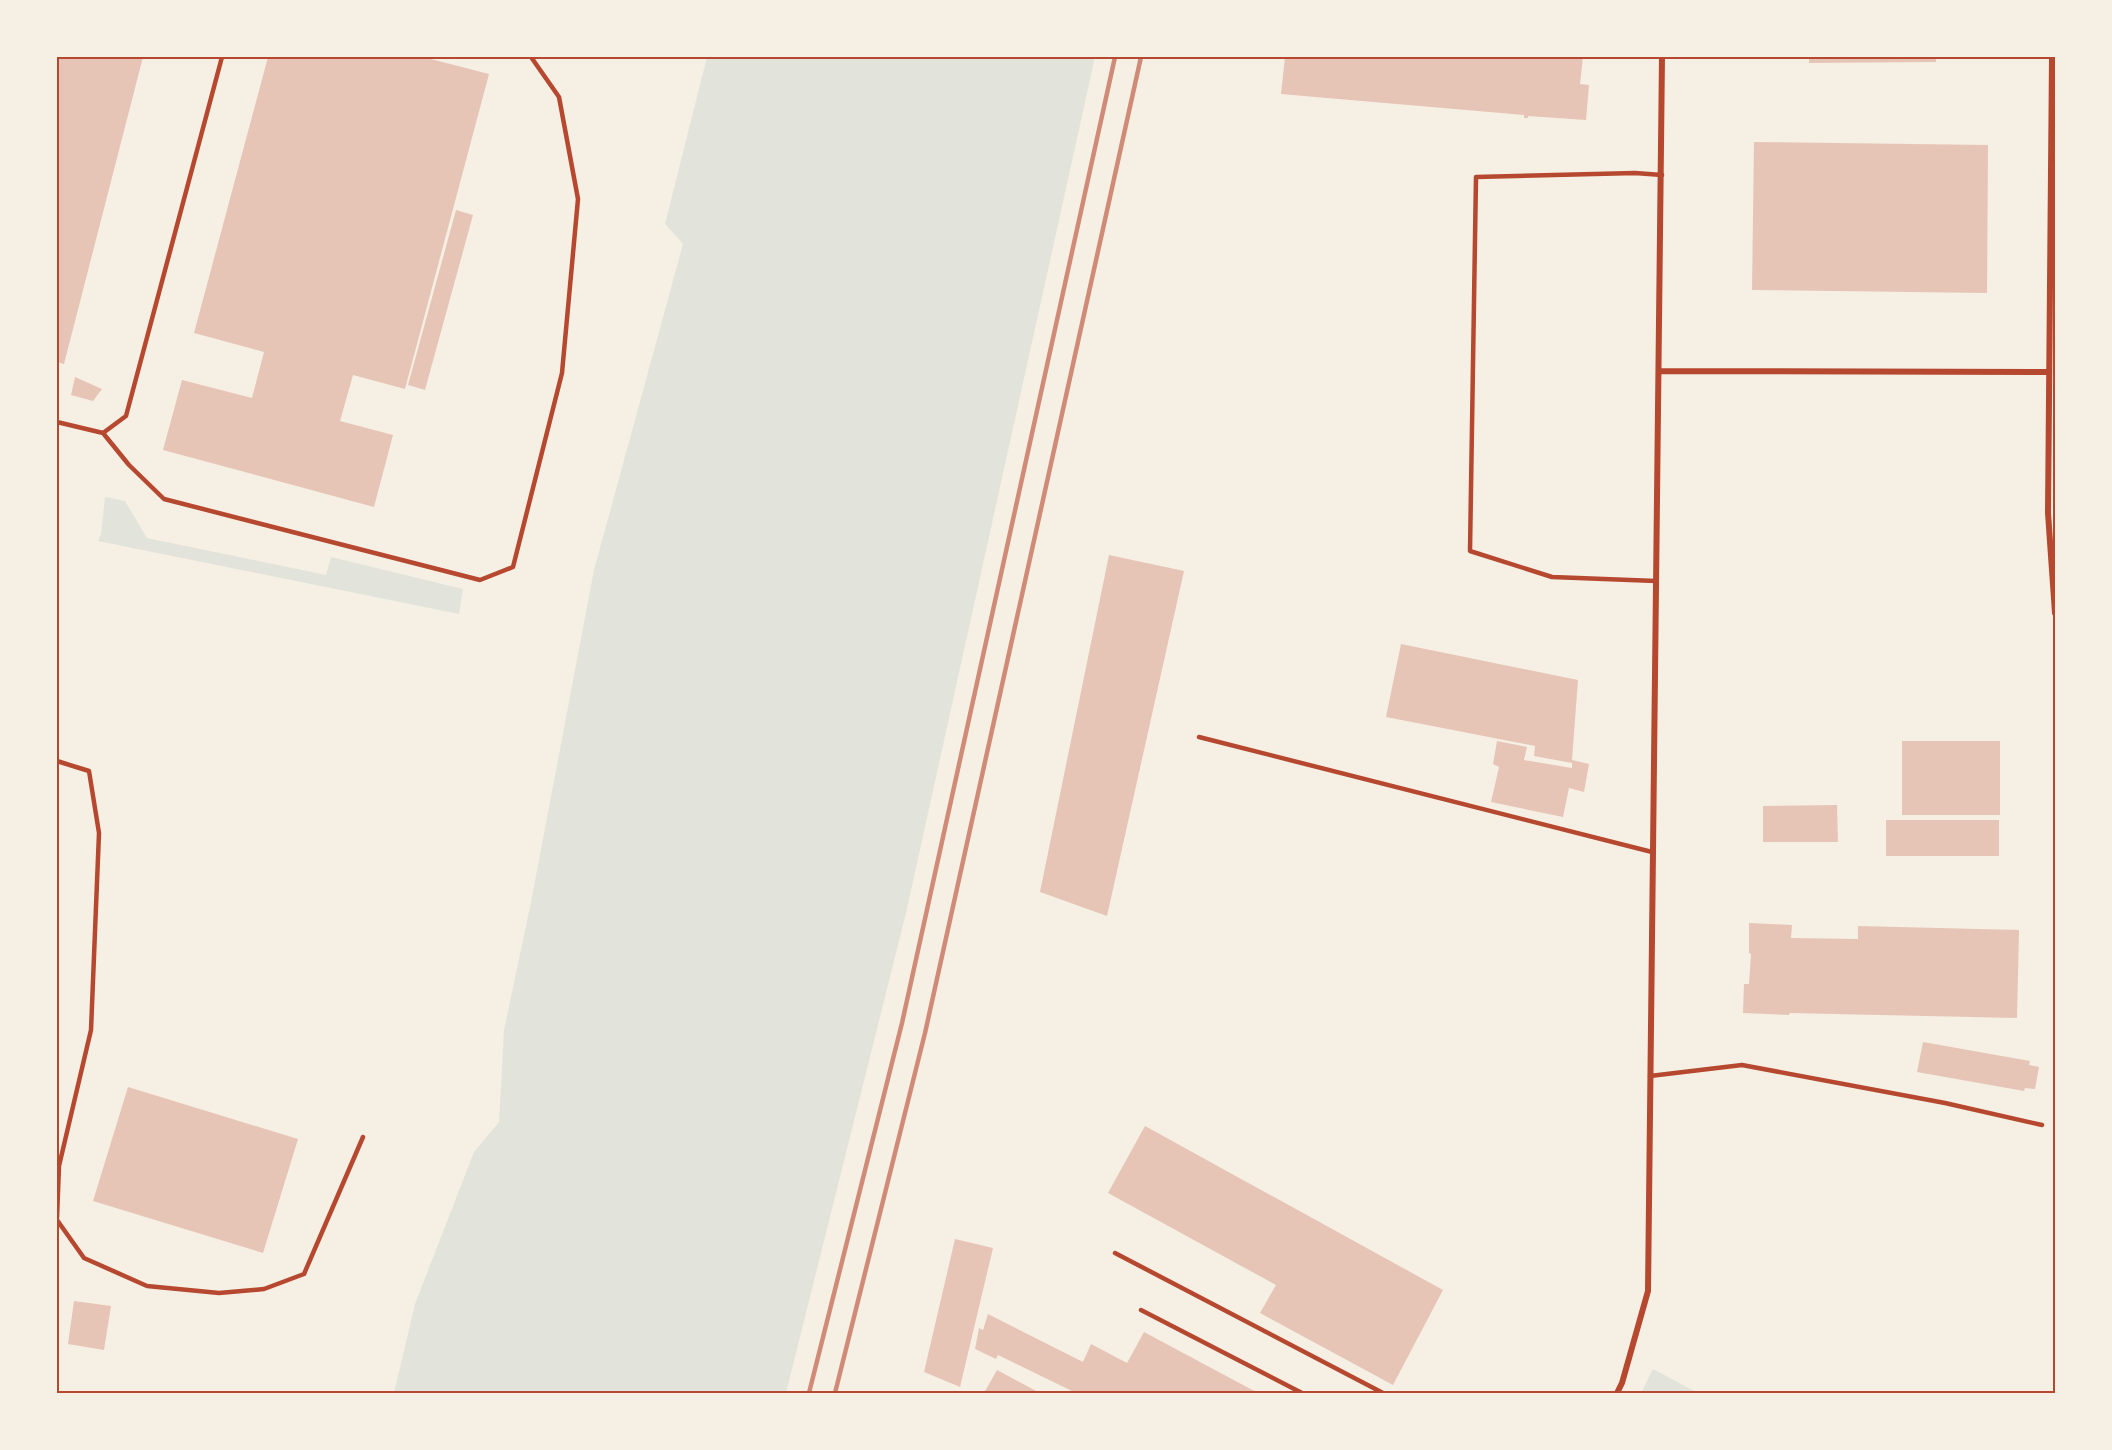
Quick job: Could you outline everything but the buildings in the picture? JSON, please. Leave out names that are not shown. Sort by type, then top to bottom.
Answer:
[{"type":"street","points":[[1617,1393],[1622,1383],[1648,1291],[1662,57]]},
{"type":"street","points":[[2052,57],[2048,513],[2055,613]]},
{"type":"street","points":[[1659,371],[2049,372]]},
{"type":"lane","points":[[103,433],[126,416],[222,57]]},
{"type":"lane","points":[[57,422],[103,433],[129,465],[164,499],[480,580],[513,567],[562,373],[578,199],[559,97],[531,57]]},
{"type":"lane","points":[[1656,581],[1552,577],[1470,551],[1476,177],[1635,173],[1662,175]]},
{"type":"lane","points":[[1199,737],[1653,852]]},
{"type":"lane","points":[[57,761],[89,771],[99,833],[90,1030],[59,1166],[57,1219],[84,1258],[147,1286],[219,1293],[264,1289],[304,1274],[363,1137]]},
{"type":"lane","points":[[1650,1076],[1742,1065],[1945,1103],[2042,1125]]},
{"type":"lane","points":[[1115,1253],[1383,1393]]},
{"type":"lane","points":[[1141,1310],[1302,1393]]},
{"type":"shaded area","points":[[707,57],[1095,57],[906,913],[786,1393],[394,1393],[415,1304],[474,1152],[499,1122],[504,1030],[531,902],[594,570],[683,244],[665,224]]},
{"type":"shaded area","points":[[105,497],[125,501],[147,538],[326,575],[331,557],[463,589],[459,614],[98,541],[101,534]]},
{"type":"shaded area","points":[[1653,1369],[1698,1393],[1641,1393]]},
{"type":"railway","points":[[809,1393],[902,1023],[1115,57]]},
{"type":"railway","points":[[835,1393],[925,1033],[1141,57]]}]
